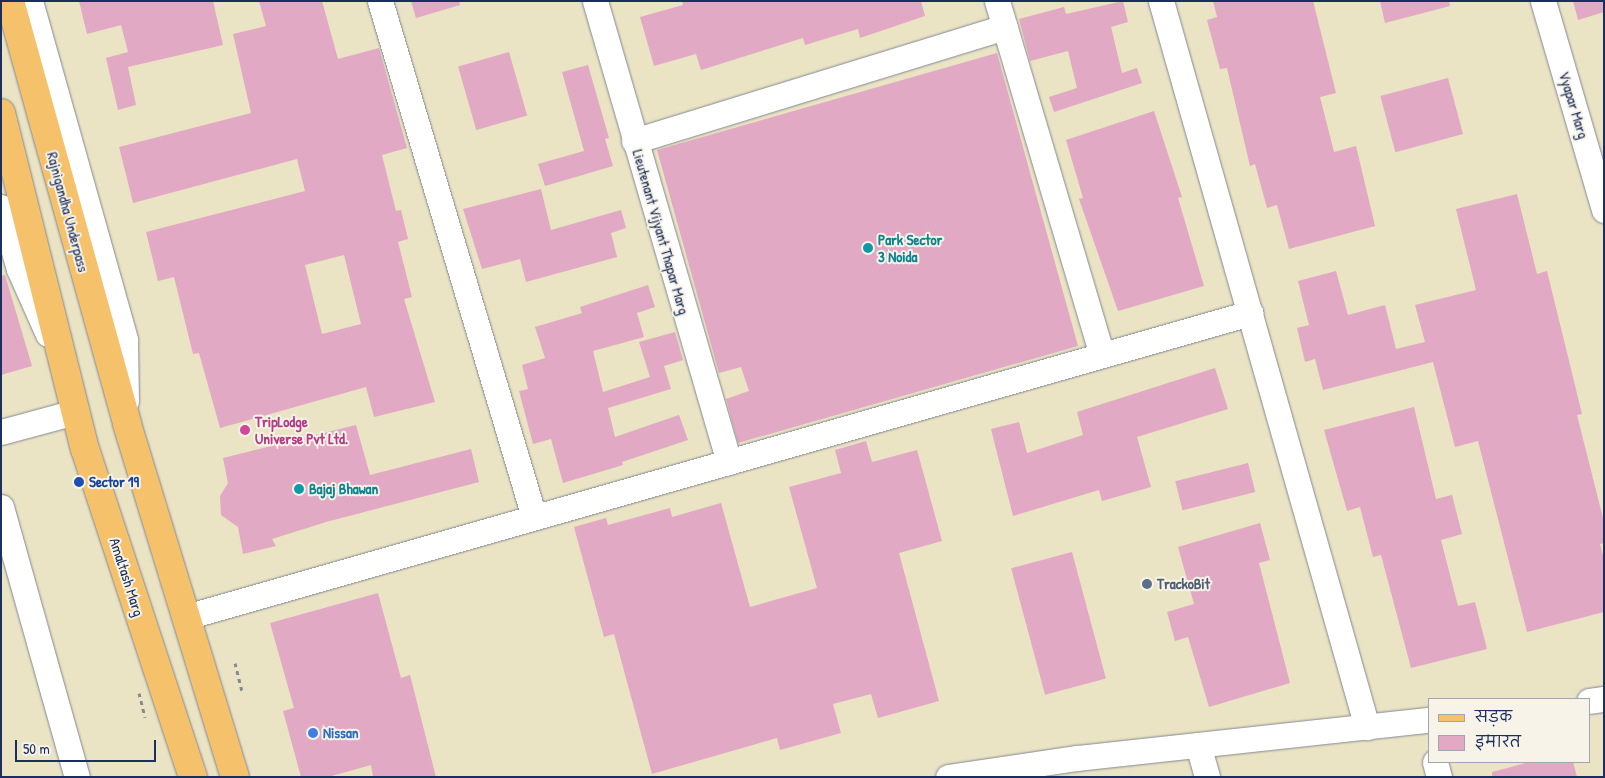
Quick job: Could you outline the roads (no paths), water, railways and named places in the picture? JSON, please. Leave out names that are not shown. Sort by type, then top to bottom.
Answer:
[{"type":"main road","name":"Rajnigandha Underpass","points":[[10,1],[127,424]]},
{"type":"main road","points":[[1,113],[65,375]]},
{"type":"main road","name":"Amaltash Marg","points":[[65,375],[75,412],[193,777]]},
{"type":"main road","points":[[127,424],[235,777]]},
{"type":"street","points":[[30,1],[125,340],[127,424]]},
{"type":"street","points":[[380,1],[534,517]]},
{"type":"street","name":"Lieutenant Vijyant Thapar Marg","points":[[595,1],[634,141],[729,462]]},
{"type":"street","points":[[997,1],[1102,355]]},
{"type":"street","points":[[1161,1],[1367,727]]},
{"type":"street","name":"Vyapar Marg","points":[[1542,1],[1598,167],[1604,210]]},
{"type":"street","points":[[634,141],[1005,27]]},
{"type":"street","points":[[1,207],[20,269],[65,375]]},
{"type":"street","points":[[186,617],[1250,313]]},
{"type":"street","points":[[1,432],[75,412]]},
{"type":"street","points":[[1,507],[77,777]]},
{"type":"street","points":[[1590,701],[1604,699]]},
{"type":"street","points":[[948,777],[985,774],[1198,745],[1367,727],[1427,726]]},
{"type":"street","points":[[1198,745],[1207,777]]},
{"type":"street","points":[[1435,763],[1439,777]]},
{"type":"place","name":"Park Sector 3 Noida","points":[[868,248]]},
{"type":"place","name":"TripLodge Universe Pvt Ltd.","points":[[245,430]]},
{"type":"place","name":"Sector 19","points":[[79,482]]},
{"type":"place","name":"Bajaj Bhawan","points":[[299,489]]},
{"type":"place","name":"TrackoBit","points":[[1147,584]]},
{"type":"place","name":"Nissan","points":[[313,733]]}]
